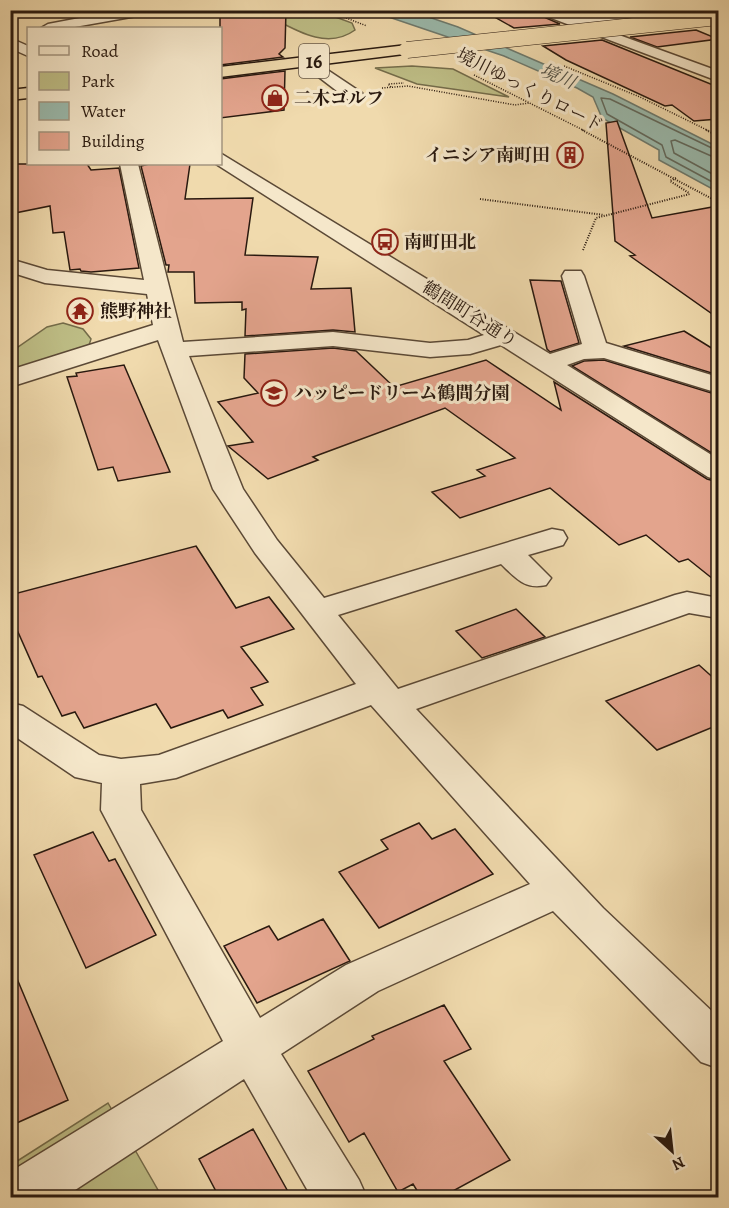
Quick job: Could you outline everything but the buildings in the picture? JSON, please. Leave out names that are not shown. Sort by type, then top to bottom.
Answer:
[{"type":"highway","name":"16","points":[[222,60],[700,10]]},
{"type":"highway","name":"16","points":[[222,72],[407,50],[718,19]]},
{"type":"highway","points":[[10,82],[27,80]]},
{"type":"highway","points":[[10,95],[27,93]]},
{"type":"street","points":[[82,10],[101,19]]},
{"type":"street","points":[[54,27],[148,10]]},
{"type":"street","points":[[537,10],[718,76]]},
{"type":"street","points":[[566,21],[670,10]]},
{"type":"street","points":[[600,33],[718,19]]},
{"type":"street","points":[[10,35],[27,32]]},
{"type":"street","points":[[10,42],[27,51]]},
{"type":"street","points":[[308,62],[353,94],[385,88]]},
{"type":"street","name":"鶴間町谷通り","points":[[222,159],[718,471]]},
{"type":"street","points":[[129,165],[169,340],[228,489],[266,546],[385,697],[560,889],[718,1047]]},
{"type":"street","points":[[10,265],[45,276],[157,288]]},
{"type":"street","points":[[573,276],[596,350]]},
{"type":"street","points":[[10,379],[169,340],[333,339],[430,350],[470,347],[506,336]]},
{"type":"street","points":[[548,363],[596,350],[605,350],[718,385]]},
{"type":"street","points":[[316,611],[552,538]]},
{"type":"street","points":[[506,552],[535,578]]},
{"type":"street","points":[[10,715],[89,767],[121,773],[162,768],[687,602],[718,608]]},
{"type":"street","points":[[121,773],[121,810],[251,1047],[341,1197]]},
{"type":"street","points":[[16,1197],[362,978],[560,889]]},
{"type":"path","points":[[325,10],[368,26]]},
{"type":"path","points":[[426,10],[446,18]]},
{"type":"path","points":[[557,63],[640,97],[718,136]]},
{"type":"path","name":"境川ゆっくりロード","points":[[471,73],[676,178],[718,202]]},
{"type":"path","points":[[385,88],[388,84],[404,83]]},
{"type":"path","points":[[385,88],[408,86],[515,105],[530,103]]},
{"type":"path","points":[[573,276],[596,218],[690,194],[670,181],[676,178]]},
{"type":"path","points":[[480,200],[605,215]]},
{"type":"green space","points":[[319,11],[352,23],[355,30],[332,39],[320,38],[308,35],[263,13]]},
{"type":"green space","points":[[412,66],[453,69],[509,97],[417,84],[375,68]]},
{"type":"green space","points":[[63,323],[83,329],[91,339],[86,355],[11,379],[11,352],[47,327]]},
{"type":"green space","points":[[108,1103],[162,1197],[11,1198],[11,1165]]},
{"type":"water","name":"境川","points":[[371,11],[411,11],[458,27],[613,94],[718,147],[718,192],[659,160],[659,150],[602,118],[593,97],[577,88],[504,56]]},
{"type":"place","name":"二木ゴルフ","points":[[275,98]]},
{"type":"place","name":"イニシア南町田","points":[[570,155]]},
{"type":"place","name":"南町田北","points":[[385,242]]},
{"type":"place","name":"熊野神社","points":[[80,311]]},
{"type":"place","name":"ハッピードリーム鶴間分園","points":[[274,393]]}]
